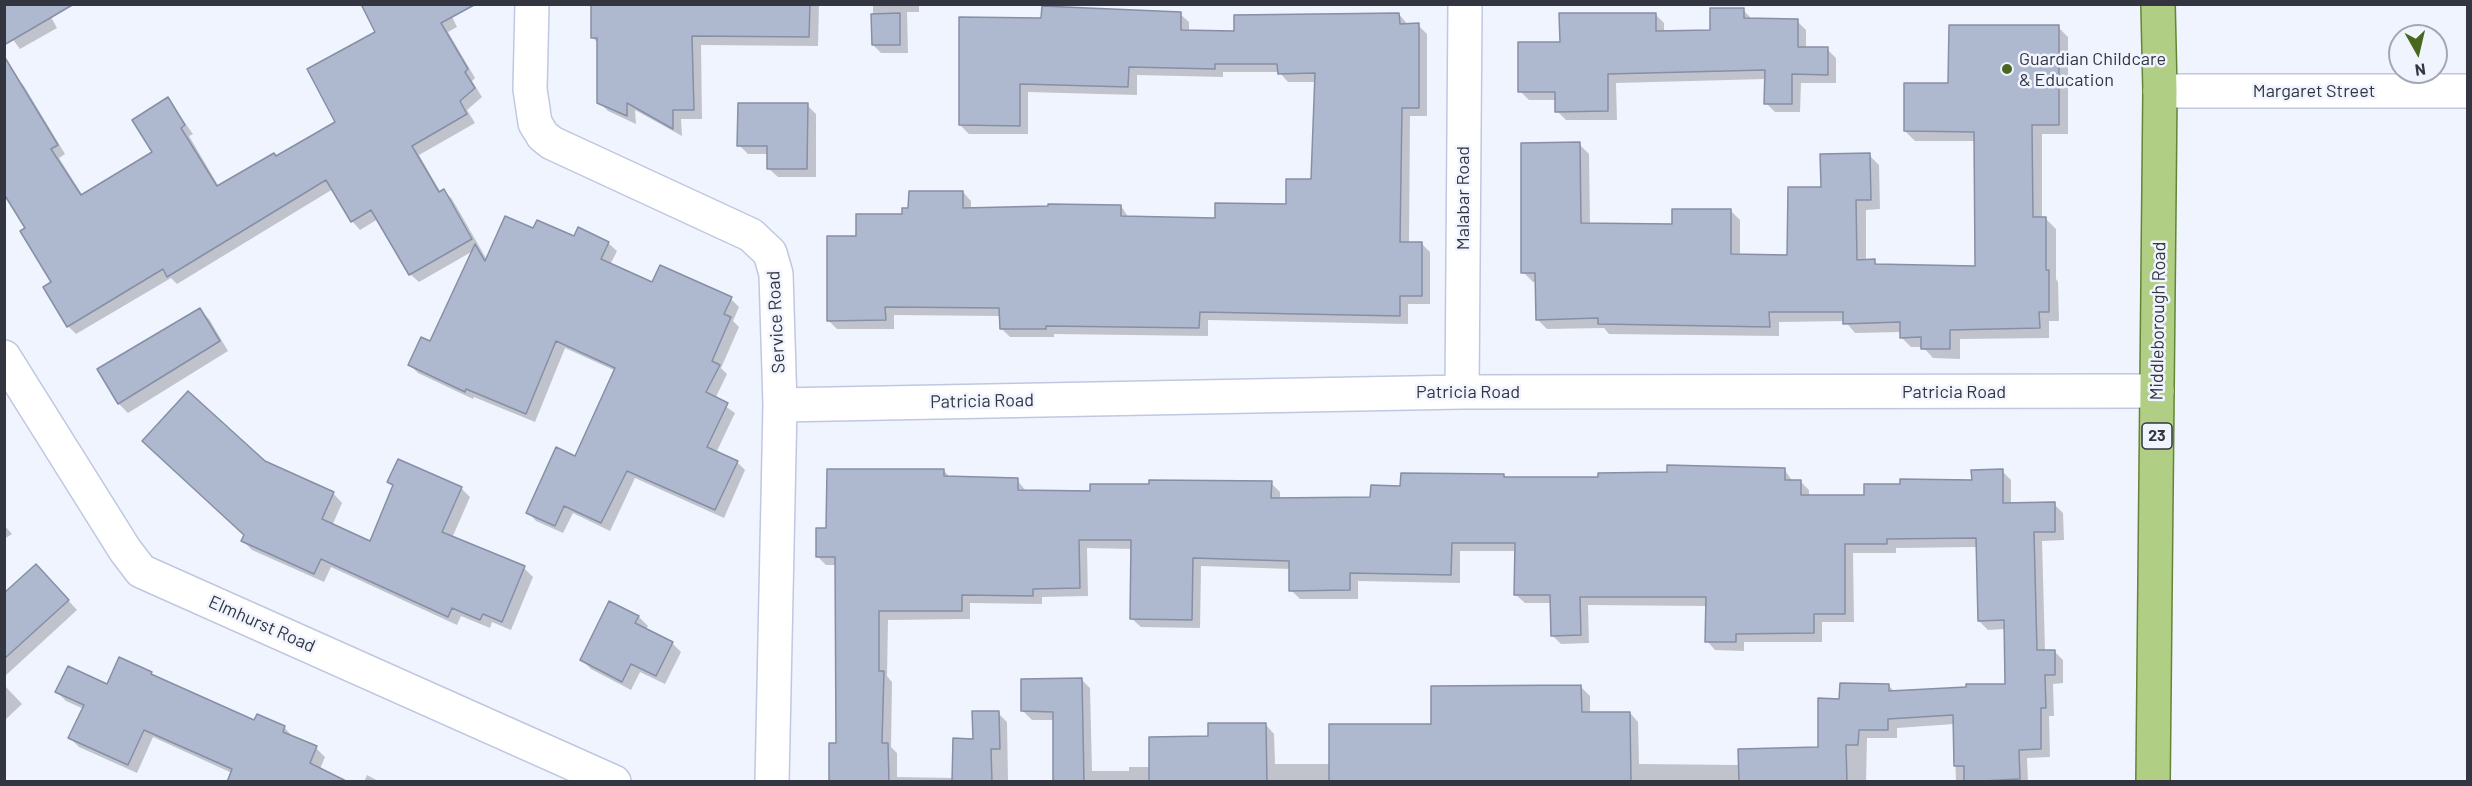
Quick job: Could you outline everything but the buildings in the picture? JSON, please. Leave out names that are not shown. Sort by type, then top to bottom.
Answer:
[{"type":"main road","name":"Middleborough Road","points":[[2153,782],[2160,92],[2158,4]]},
{"type":"street","name":"Service Road","points":[[532,4],[530,89],[535,123],[543,136],[552,143],[751,235],[770,253],[776,274],[780,405],[772,782]]},
{"type":"street","name":"Malabar Road","points":[[1462,392],[1465,4]]},
{"type":"street","name":"Margaret Street","points":[[2160,92],[2468,91]]},
{"type":"street","name":"Elmhurst Road","points":[[4,357],[125,550],[141,571],[614,782]]},
{"type":"street","name":"Patricia Road","points":[[780,405],[1462,392],[2157,391]]},
{"type":"place","name":"Guardian Childcare & Education","points":[[2007,69]]}]
